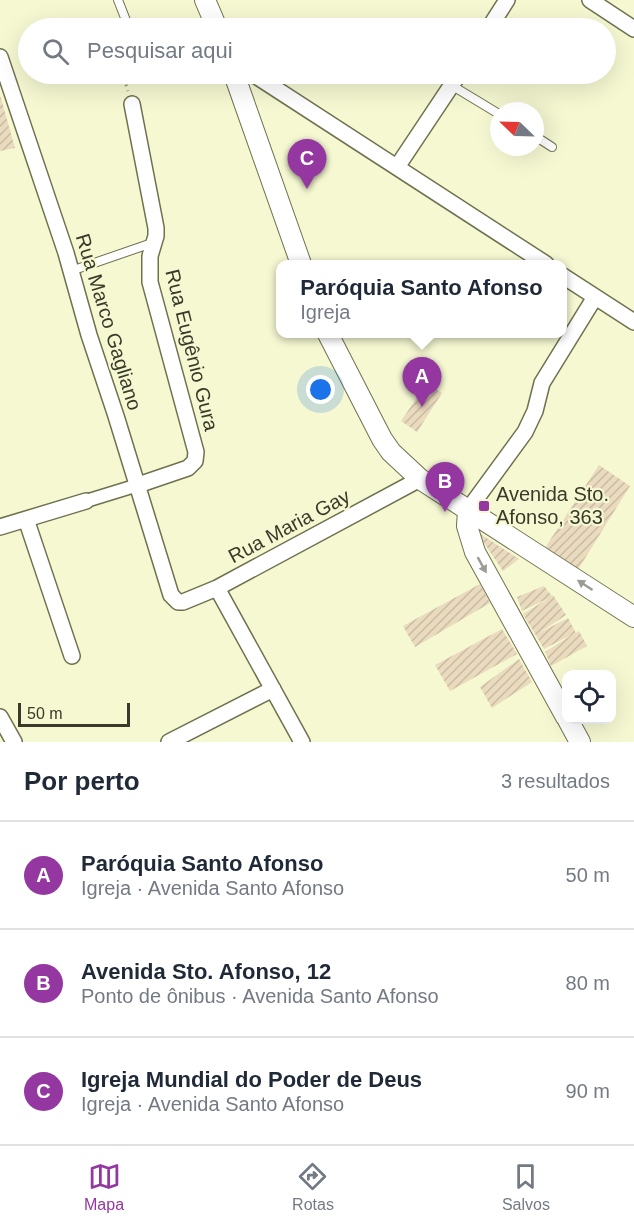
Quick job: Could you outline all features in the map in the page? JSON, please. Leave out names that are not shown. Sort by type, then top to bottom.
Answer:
[{"type":"street","points":[[206,0],[212,18]]},
{"type":"street","points":[[495,18],[507,0]]},
{"type":"street","points":[[590,0],[634,29]]},
{"type":"street","name":"Rua Marco Gagliano","points":[[0,57],[71,271],[171,595],[175,600]]},
{"type":"street","points":[[238,84],[300,260]]},
{"type":"street","points":[[268,84],[540,260]]},
{"type":"street","points":[[397,167],[452,84]]},
{"type":"street","name":"Rua Eugênio Gura","points":[[132,104],[156,228],[155,242],[150,256],[150,282],[196,452],[193,465],[188,468],[138,485]]},
{"type":"street","points":[[567,279],[631,315]]},
{"type":"street","points":[[562,709],[475,552],[467,526],[468,510],[525,432],[535,411],[542,383],[596,297]]},
{"type":"street","points":[[331,338],[382,439],[391,452],[420,479],[634,617]]},
{"type":"street","name":"Rua Maria Gay","points":[[175,600],[183,602],[217,588],[420,479]]},
{"type":"street","points":[[0,527],[138,485]]},
{"type":"street","points":[[26,519],[72,656]]},
{"type":"street","points":[[217,588],[302,742]]},
{"type":"street","points":[[169,742],[273,689]]},
{"type":"street","points":[[0,717],[14,742]]},
{"type":"street","points":[[570,724],[580,742]]},
{"type":"lane","points":[[118,0],[125,18]]},
{"type":"lane","points":[[461,84],[490,107]]},
{"type":"lane","points":[[544,142],[552,147]]},
{"type":"lane","points":[[71,271],[155,242]]},
{"type":"building","points":[[0,95],[15,148],[0,151]]},
{"type":"building","points":[[427,383],[442,393],[417,432],[401,421]]},
{"type":"building","points":[[599,465],[630,486],[577,571],[543,551]]},
{"type":"building","points":[[476,531],[519,559],[503,571]]},
{"type":"building","points":[[480,584],[490,603],[415,647],[403,626]]},
{"type":"building","points":[[544,586],[566,615],[539,633],[568,618],[576,633],[579,631],[587,646],[551,666],[545,652],[573,634],[544,649],[523,614],[549,598],[522,611],[517,597]]},
{"type":"building","points":[[502,629],[517,654],[450,691],[435,665]]},
{"type":"building","points":[[519,659],[532,682],[492,708],[480,687]]},
{"type":"place","name":"Igreja Mundial do Poder de Deus","points":[[307,189]]},
{"type":"place","name":"Paróquia Santo Afonso","points":[[422,407]]},
{"type":"place","name":"Avenida Sto. Afonso, 363","points":[[484,506]]},
{"type":"place","name":"Avenida Sto. Afonso, 12","points":[[445,512]]}]
